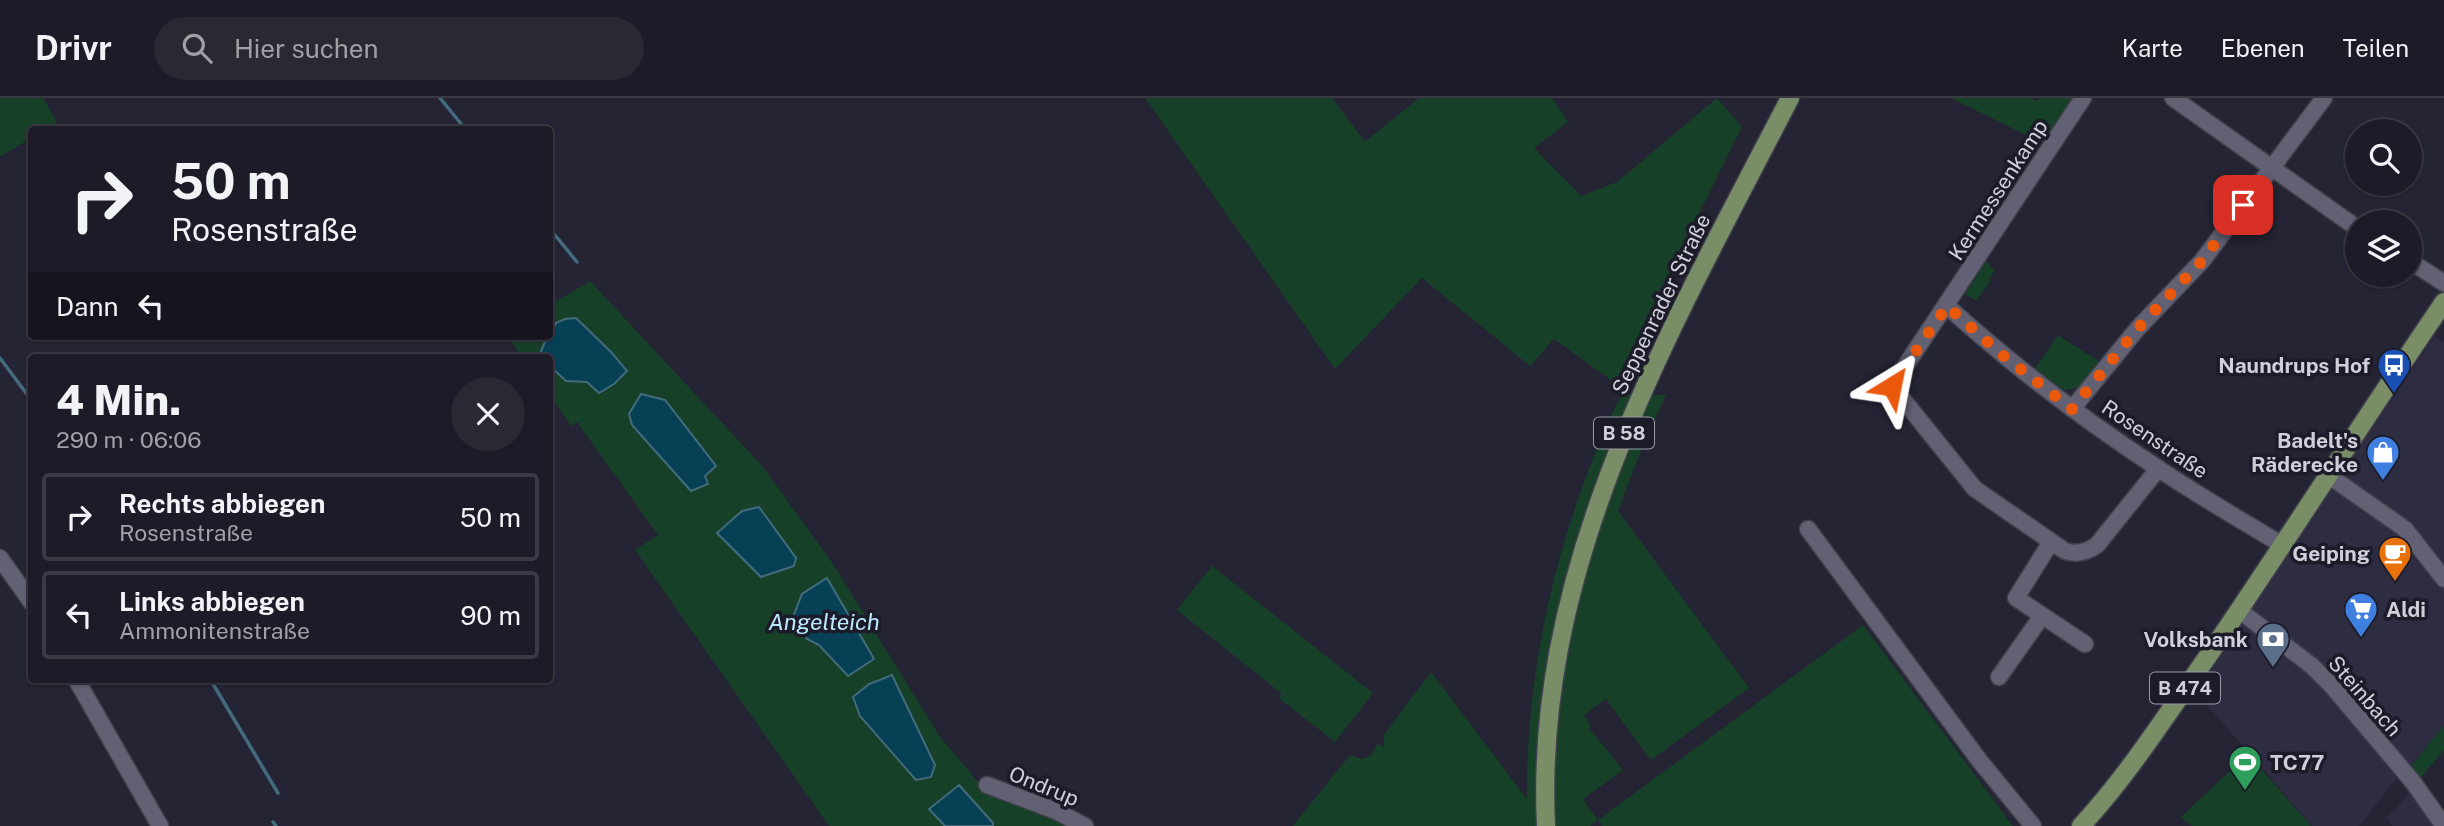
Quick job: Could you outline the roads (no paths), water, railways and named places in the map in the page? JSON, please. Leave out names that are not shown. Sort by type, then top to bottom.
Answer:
[{"type":"main road","name":"Seppenrader Straße","points":[[1546,826],[1547,743],[1555,672],[1570,593],[1593,515],[1625,430],[1790,98]]},
{"type":"main road","name":"B 474","points":[[2081,826],[2128,769],[2239,610],[2444,302]]},
{"type":"street","name":"Kermessenkamp","points":[[2052,542],[1975,489],[1892,386],[2083,98]]},
{"type":"street","points":[[2173,98],[2345,220]]},
{"type":"street","points":[[2072,409],[2138,328],[2202,261],[2323,98]]},
{"type":"street","points":[[2422,268],[2444,282]]},
{"type":"street","name":"Rosenstraße","points":[[1947,306],[2001,354],[2072,409],[2158,469],[2282,545]]},
{"type":"street","points":[[2085,644],[2016,598],[2052,542],[2072,553],[2091,549],[2158,469]]},
{"type":"street","points":[[2328,475],[2405,529],[2444,579]]},
{"type":"street","points":[[1808,529],[1979,760],[2033,826]]},
{"type":"street","points":[[0,558],[28,597]]},
{"type":"street","name":"Steinbach","points":[[2239,610],[2312,666],[2332,687],[2413,782],[2444,826]]},
{"type":"street","points":[[1999,677],[2042,615]]},
{"type":"street","points":[[78,683],[160,826]]},
{"type":"street","name":"Ondrup","points":[[987,785],[1056,811],[1085,826]]},
{"type":"water","points":[[576,318],[627,371],[614,384],[599,393],[587,382],[566,381],[553,369],[553,354],[541,354],[547,340],[553,340],[556,323]]},
{"type":"water","points":[[641,394],[665,400],[716,466],[705,476],[708,484],[691,491],[632,425],[629,414]]},
{"type":"water","points":[[759,507],[796,558],[794,566],[761,577],[717,533],[742,511]]},
{"type":"water","name":"Angelteich","points":[[827,578],[874,659],[848,676],[819,645],[807,639],[793,617],[802,594]]},
{"type":"water","points":[[892,675],[935,765],[931,777],[916,780],[860,716],[853,697],[869,684]]},
{"type":"water","points":[[959,785],[993,826],[945,826],[929,809]]},
{"type":"waterway","points":[[440,98],[463,126]]},
{"type":"waterway","points":[[553,233],[577,262]]},
{"type":"waterway","points":[[0,358],[28,396]]},
{"type":"waterway","points":[[212,683],[278,793]]},
{"type":"waterway","points":[[273,822],[276,826]]},
{"type":"place","name":"Naundrups Hof","points":[[2394,395]]},
{"type":"place","name":"Badelt's Räderecke","points":[[2383,482]]},
{"type":"place","name":"Geiping","points":[[2395,583]]},
{"type":"place","name":"Aldi","points":[[2361,639]]},
{"type":"place","name":"Volksbank","points":[[2273,669]]},
{"type":"place","name":"TC77","points":[[2245,792]]}]
